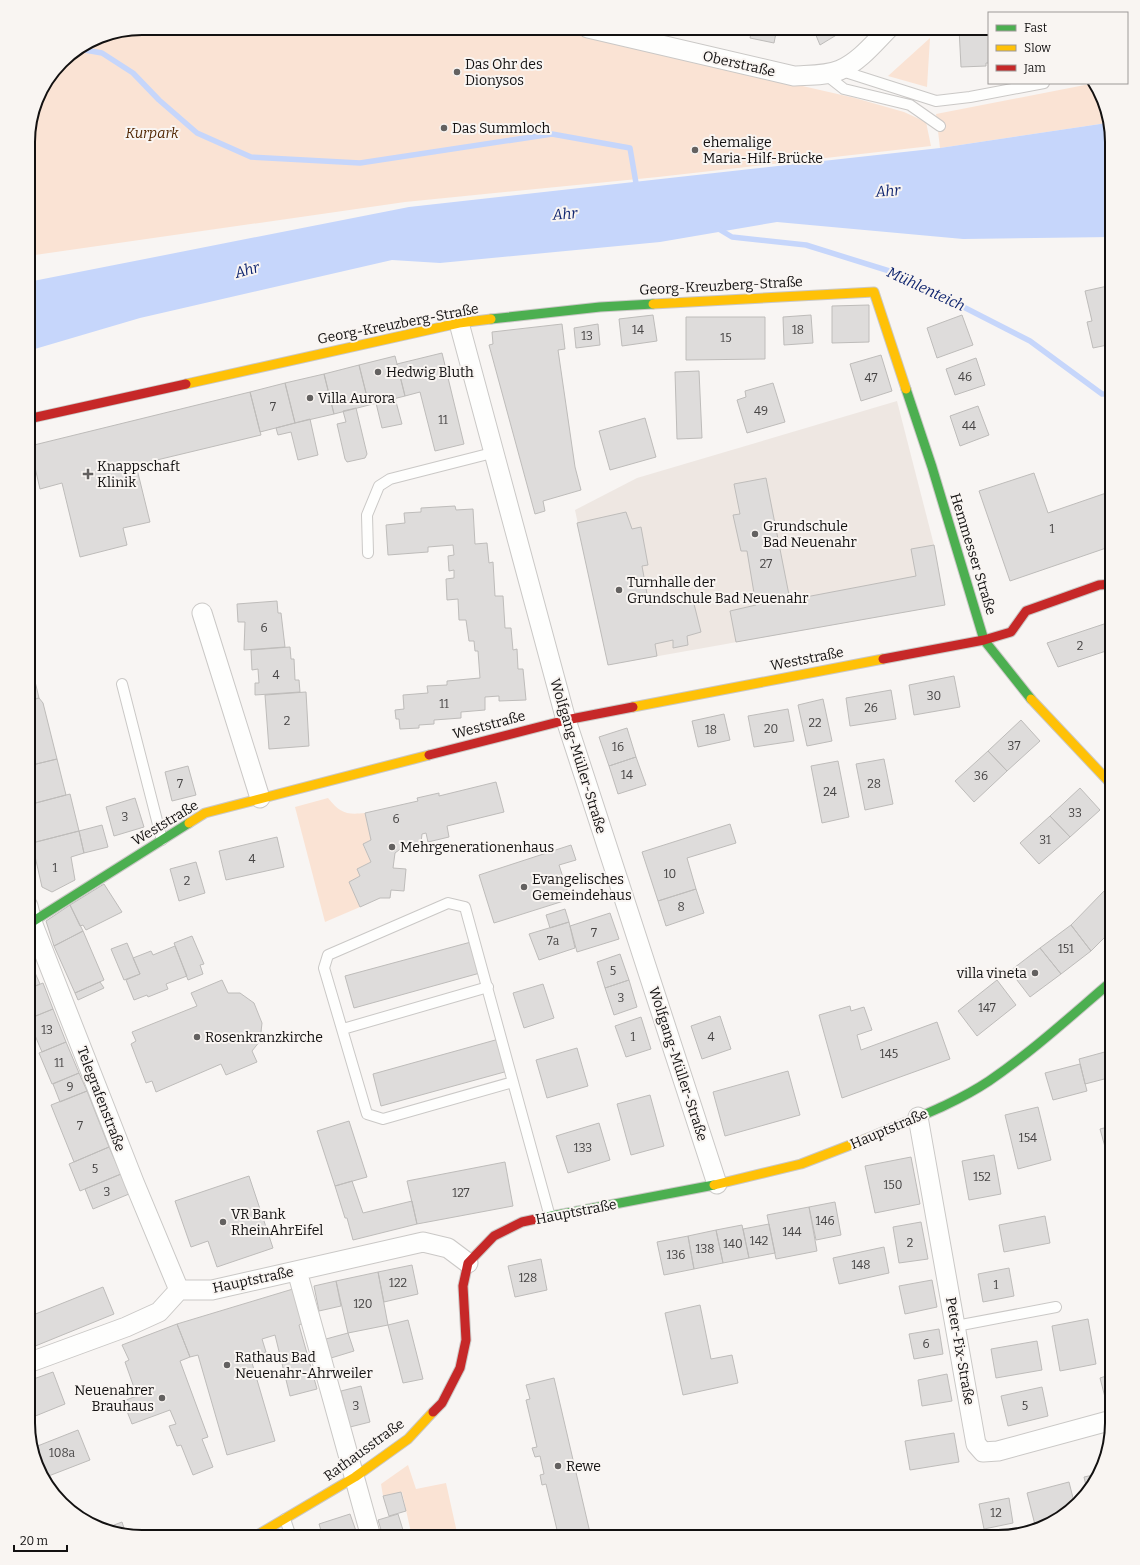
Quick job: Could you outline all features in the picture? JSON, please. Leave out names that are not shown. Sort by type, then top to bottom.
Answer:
[{"type":"street","points":[[832,72],[856,61],[882,35]]},
{"type":"street","name":"Oberstraße","points":[[655,36],[794,76],[832,72]]},
{"type":"street","name":"Georg-Kreuzberg-Straße","points":[[35,417],[459,323],[600,307],[874,292]]},
{"type":"street","name":"Hemmesser Straße","points":[[874,292],[932,466],[984,640],[1021,689],[1105,778]]},
{"type":"street","name":"Wolfgang-Müller-Straße","points":[[459,323],[492,453],[566,720],[717,1184]]},
{"type":"street","name":"Weststraße","points":[[35,914],[162,840],[205,813],[566,720],[984,640],[1011,632],[1026,611],[1099,585],[1105,585]]},
{"type":"street","points":[[202,613],[260,798]]},
{"type":"street","name":"Telegrafenstraße","points":[[35,932],[134,1182],[179,1290]]},
{"type":"street","name":"Hauptstraße","points":[[179,1290],[212,1290],[423,1242],[448,1248],[468,1263],[494,1236],[522,1222],[717,1184],[801,1164],[869,1138],[918,1117],[955,1100],[988,1081],[1036,1046],[1105,987]]},
{"type":"street","name":"Peter-Fix-Straße","points":[[918,1117],[976,1444],[983,1452],[998,1451],[1105,1422]]},
{"type":"street","name":"Rathausstraße","points":[[266,1530],[355,1477],[408,1439],[442,1404],[460,1368],[466,1340],[463,1286],[468,1263]]},
{"type":"street","points":[[297,1271],[355,1477],[368,1530]]},
{"type":"street","points":[[35,1360],[126,1327],[159,1312],[179,1290]]},
{"type":"lane","points":[[832,72],[936,101],[970,97],[1039,84]]},
{"type":"lane","points":[[832,72],[844,89],[910,105],[940,126]]},
{"type":"lane","points":[[368,553],[368,515],[379,486],[390,479],[492,453]]},
{"type":"lane","points":[[122,684],[162,840]]},
{"type":"lane","points":[[513,1082],[382,1119],[367,1114],[324,968],[328,955],[448,903],[465,907],[488,987],[550,1217]]},
{"type":"lane","points":[[343,1029],[488,987]]},
{"type":"lane","points":[[956,1326],[1056,1307]]},
{"type":"lane","points":[[285,1519],[289,1530]]},
{"type":"shaded area","name":"Grundschule Bad Neuenahr","points":[[897,401],[934,545],[945,605],[608,665],[575,510],[637,478]]},
{"type":"green space","name":"Kurpark","points":[[579,35],[855,98],[904,112],[926,122],[931,146],[658,177],[405,202],[35,255],[35,135],[37,121],[49,88],[66,66],[88,49],[114,39],[128,36]]},
{"type":"green space","points":[[930,38],[927,87],[888,76]]},
{"type":"green space","points":[[1088,84],[1097,101],[1103,124],[940,148],[936,114]]},
{"type":"green space","points":[[328,798],[336,807],[344,812],[353,814],[365,813],[371,840],[363,845],[371,862],[357,869],[360,876],[349,882],[360,907],[325,922],[295,807]]},
{"type":"green space","points":[[408,1465],[416,1489],[446,1483],[456,1530],[410,1530],[402,1492],[383,1496],[381,1484]]},
{"type":"water","name":"Ahr","points":[[1103,124],[1105,142],[1105,237],[963,239],[777,222],[660,242],[440,263],[392,260],[140,318],[35,349],[35,281],[409,207],[940,148]]},
{"type":"building","points":[[751,35],[776,35],[774,43],[750,38]]},
{"type":"building","points":[[816,35],[836,35],[820,45]]},
{"type":"building","points":[[959,35],[988,35],[988,63],[986,63],[986,66],[961,67]]},
{"type":"building","points":[[1105,287],[1105,345],[1093,348],[1087,322],[1092,321],[1085,291]]},
{"type":"building","points":[[869,305],[869,342],[832,343],[832,306]]},
{"type":"building","points":[[653,315],[657,341],[622,346],[619,319]]},
{"type":"building","points":[[811,315],[813,343],[784,345],[783,317]]},
{"type":"building","points":[[962,315],[973,345],[937,358],[927,328]]},
{"type":"building","points":[[686,317],[765,317],[765,359],[686,360]]},
{"type":"building","points":[[562,324],[565,349],[558,350],[575,467],[581,490],[543,501],[545,511],[535,514],[489,345],[493,344],[492,332]]},
{"type":"building","points":[[598,324],[600,345],[576,348],[574,328]]},
{"type":"building","points":[[442,353],[464,444],[435,451],[420,392],[405,396],[397,364]]},
{"type":"building","points":[[881,355],[892,391],[861,401],[850,364]]},
{"type":"building","points":[[395,356],[405,396],[369,405],[359,365]]},
{"type":"building","points":[[976,358],[985,385],[955,395],[946,369]]},
{"type":"building","points":[[359,365],[369,405],[334,414],[324,374]]},
{"type":"building","points":[[699,371],[702,438],[677,439],[675,372]]},
{"type":"building","name":"Villa Aurora","points":[[324,374],[334,414],[295,423],[285,383]]},
{"type":"building","points":[[285,383],[295,423],[260,432],[250,392]]},
{"type":"building","points":[[773,383],[785,422],[747,433],[737,400],[746,397],[745,391]]},
{"type":"building","name":"Knappschaft Klinik","points":[[250,392],[261,435],[136,465],[150,522],[123,528],[127,545],[80,557],[62,483],[40,489],[35,468],[35,445]]},
{"type":"building","points":[[395,398],[402,424],[382,428],[376,403]]},
{"type":"building","points":[[978,406],[989,435],[960,446],[950,416]]},
{"type":"building","points":[[356,408],[367,454],[365,458],[347,462],[337,424],[346,422],[343,411]]},
{"type":"building","points":[[645,418],[656,457],[610,470],[599,431]]},
{"type":"building","points":[[310,419],[318,455],[298,460],[291,432],[278,435],[276,428]]},
{"type":"building","points":[[1034,473],[1048,513],[1105,493],[1105,548],[1010,581],[979,491]]},
{"type":"building","points":[[766,478],[790,600],[916,576],[911,549],[934,545],[945,605],[736,642],[730,611],[756,605],[747,551],[741,551],[733,515],[740,514],[734,484]]},
{"type":"building","points":[[455,506],[456,510],[473,509],[475,544],[487,543],[489,563],[493,562],[495,596],[503,596],[505,628],[511,628],[513,650],[517,649],[518,669],[523,669],[526,700],[499,701],[499,696],[485,697],[485,710],[461,712],[461,718],[434,720],[434,724],[419,725],[419,728],[400,729],[399,719],[396,719],[395,710],[404,709],[403,695],[428,693],[427,686],[447,685],[447,681],[480,678],[478,651],[475,651],[474,641],[469,641],[466,620],[459,620],[458,599],[447,600],[446,579],[454,578],[454,570],[449,571],[448,556],[454,555],[453,545],[428,547],[428,552],[388,555],[386,525],[405,523],[404,513],[421,512],[421,508]]},
{"type":"building","name":"Turnhalle der Grundschule Bad Neuenahr","points":[[626,512],[632,529],[641,527],[648,565],[642,566],[649,605],[693,600],[701,632],[687,636],[688,645],[673,648],[673,640],[655,644],[657,656],[608,665],[577,523]]},
{"type":"building","points":[[277,601],[278,613],[281,613],[285,647],[244,650],[245,622],[238,622],[237,604]]},
{"type":"building","points":[[1105,624],[1105,651],[1058,667],[1047,643]]},
{"type":"building","points":[[290,647],[291,659],[294,659],[295,680],[299,680],[300,692],[255,695],[255,683],[259,683],[258,669],[252,670],[251,650]]},
{"type":"building","points":[[954,676],[960,707],[914,715],[909,685]]},
{"type":"building","points":[[35,681],[39,698],[35,699]]},
{"type":"building","points":[[891,690],[896,719],[850,726],[846,698]]},
{"type":"building","points":[[306,692],[309,746],[269,749],[265,695]]},
{"type":"building","points":[[39,698],[43,703],[57,759],[35,764],[35,699]]},
{"type":"building","points":[[823,699],[832,741],[807,746],[798,705]]},
{"type":"building","points":[[788,709],[794,741],[754,747],[748,716]]},
{"type":"building","points":[[724,714],[730,740],[698,747],[692,721]]},
{"type":"building","points":[[1021,720],[1040,741],[1007,771],[988,751]]},
{"type":"building","points":[[627,728],[636,757],[609,766],[599,737]]},
{"type":"building","points":[[988,751],[1007,771],[974,802],[955,781]]},
{"type":"building","points":[[636,757],[646,785],[618,794],[609,766]]},
{"type":"building","points":[[57,759],[66,795],[35,803],[35,764]]},
{"type":"building","points":[[884,759],[893,804],[865,810],[856,764]]},
{"type":"building","points":[[838,761],[849,817],[822,823],[811,766]]},
{"type":"building","points":[[188,766],[196,795],[172,801],[165,772]]},
{"type":"building","name":"Mehrgenerationenhaus","points":[[496,782],[504,812],[447,826],[449,837],[428,842],[426,833],[422,834],[420,852],[399,850],[395,853],[393,868],[406,869],[404,891],[391,890],[390,898],[380,898],[360,907],[349,882],[360,876],[357,869],[371,862],[363,844],[371,840],[365,813],[418,801],[417,798],[439,793],[439,796]]},
{"type":"building","points":[[1080,788],[1100,810],[1070,837],[1050,816]]},
{"type":"building","points":[[70,794],[79,831],[35,842],[35,803]]},
{"type":"building","points":[[135,798],[144,827],[114,836],[106,807]]},
{"type":"building","points":[[1050,816],[1070,837],[1039,864],[1020,843]]},
{"type":"building","points":[[730,824],[736,843],[687,858],[696,889],[658,901],[642,852]]},
{"type":"building","points":[[102,825],[108,847],[84,853],[79,831]]},
{"type":"building","points":[[79,831],[84,853],[71,857],[75,880],[52,892],[42,887],[35,856],[35,842]]},
{"type":"building","points":[[277,837],[284,867],[226,880],[219,851]]},
{"type":"building","name":"Evangelisches Gemeindehaus","points":[[571,845],[576,860],[559,865],[570,899],[494,923],[479,875]]},
{"type":"building","points":[[196,862],[205,893],[179,901],[170,869]]},
{"type":"building","points":[[104,884],[122,912],[86,930],[83,925],[80,926],[70,905]]},
{"type":"building","points":[[696,889],[704,913],[666,926],[658,901]]},
{"type":"building","points":[[1105,890],[1105,937],[1091,951],[1071,925]]},
{"type":"building","points":[[70,905],[83,931],[54,946],[46,921]]},
{"type":"building","points":[[565,909],[569,922],[550,928],[546,915]]},
{"type":"building","points":[[610,913],[619,939],[577,952],[570,926]]},
{"type":"building","points":[[569,922],[575,948],[539,960],[529,934]]},
{"type":"building","points":[[1071,925],[1091,951],[1061,974],[1040,948]]},
{"type":"building","points":[[83,931],[104,980],[75,993],[54,946]]},
{"type":"building","points":[[192,936],[204,964],[200,965],[203,974],[188,980],[174,943]]},
{"type":"building","points":[[471,942],[480,973],[354,1008],[345,976]]},
{"type":"building","points":[[127,943],[140,974],[124,980],[111,949]]},
{"type":"building","points":[[175,946],[187,976],[166,984],[168,989],[148,997],[147,995],[134,1000],[126,980],[140,974],[133,958],[151,951],[153,955]]},
{"type":"building","name":"villa vineta","points":[[1040,948],[1061,974],[1030,997],[1010,971]]},
{"type":"building","points":[[620,954],[629,980],[605,988],[597,962]]},
{"type":"building","points":[[35,973],[40,984],[35,986]]},
{"type":"building","name":"Rosenkranzkirche","points":[[222,980],[228,993],[240,993],[254,1003],[262,1023],[260,1041],[252,1051],[257,1062],[226,1075],[221,1064],[156,1092],[152,1081],[146,1083],[131,1044],[136,1041],[132,1032],[197,1006],[191,993]]},
{"type":"building","points":[[629,980],[637,1007],[614,1015],[605,988]]},
{"type":"building","points":[[997,980],[1016,1005],[977,1036],[958,1011]]},
{"type":"building","points":[[100,982],[104,988],[78,1000],[75,993]]},
{"type":"building","points":[[43,983],[53,1009],[35,1016],[35,986]]},
{"type":"building","points":[[543,984],[554,1018],[524,1028],[513,993]]},
{"type":"building","points":[[850,1006],[851,1011],[864,1007],[872,1030],[857,1035],[861,1050],[937,1022],[950,1059],[842,1098],[819,1015]]},
{"type":"building","points":[[53,1009],[66,1042],[42,1052],[35,1036],[35,1016]]},
{"type":"building","points":[[720,1016],[731,1049],[702,1059],[691,1026]]},
{"type":"building","points":[[641,1017],[651,1049],[626,1057],[615,1026]]},
{"type":"building","points":[[499,1039],[508,1071],[381,1106],[373,1074]]},
{"type":"building","points":[[66,1042],[79,1073],[52,1084],[39,1053]]},
{"type":"building","points":[[577,1048],[588,1086],[547,1098],[536,1060]]},
{"type":"building","points":[[1105,1052],[1105,1079],[1085,1084],[1079,1059]]},
{"type":"building","points":[[1080,1064],[1087,1091],[1053,1100],[1045,1073]]},
{"type":"building","points":[[788,1071],[800,1115],[725,1136],[713,1092]]},
{"type":"building","points":[[79,1073],[87,1091],[60,1102],[53,1084]]},
{"type":"building","points":[[87,1091],[109,1147],[74,1162],[51,1105]]},
{"type":"building","points":[[650,1095],[664,1146],[631,1155],[617,1104]]},
{"type":"building","points":[[1038,1107],[1051,1160],[1018,1169],[1005,1115]]},
{"type":"building","points":[[349,1121],[367,1177],[335,1186],[317,1131]]},
{"type":"building","points":[[599,1123],[610,1160],[568,1173],[556,1136]]},
{"type":"building","points":[[1105,1128],[1105,1147],[1100,1129]]},
{"type":"building","points":[[109,1147],[121,1174],[80,1191],[69,1164]]},
{"type":"building","points":[[994,1155],[1001,1194],[969,1200],[962,1161]]},
{"type":"building","points":[[911,1157],[920,1204],[875,1213],[865,1166]]},
{"type":"building","points":[[505,1162],[513,1206],[417,1224],[407,1181]]},
{"type":"building","points":[[121,1174],[129,1194],[93,1209],[85,1189]]},
{"type":"building","name":"VR Bank RheinAhrEifel","points":[[249,1176],[273,1248],[217,1267],[208,1241],[191,1247],[175,1201]]},
{"type":"building","points":[[352,1181],[363,1213],[412,1201],[417,1224],[353,1240],[347,1218],[345,1218],[335,1186]]},
{"type":"building","points":[[835,1202],[841,1235],[816,1240],[809,1207]]},
{"type":"building","points":[[809,1207],[817,1251],[776,1259],[767,1215]]},
{"type":"building","points":[[1045,1216],[1050,1243],[1004,1252],[999,1225]]},
{"type":"building","points":[[921,1222],[928,1259],[899,1263],[893,1227]]},
{"type":"building","points":[[769,1224],[775,1253],[749,1258],[743,1229]]},
{"type":"building","points":[[742,1225],[749,1258],[723,1263],[716,1230]]},
{"type":"building","points":[[716,1230],[723,1263],[694,1269],[688,1236]]},
{"type":"building","points":[[688,1236],[694,1269],[664,1275],[657,1242]]},
{"type":"building","points":[[884,1247],[889,1273],[839,1284],[833,1258]]},
{"type":"building","points":[[541,1259],[547,1290],[515,1297],[508,1266]]},
{"type":"building","points":[[412,1265],[418,1294],[384,1302],[378,1272]]},
{"type":"building","points":[[1009,1268],[1014,1296],[983,1302],[978,1274]]},
{"type":"building","points":[[378,1272],[388,1325],[348,1333],[336,1281]]},
{"type":"building","points":[[932,1280],[937,1307],[905,1314],[899,1286]]},
{"type":"building","points":[[336,1281],[341,1306],[319,1311],[314,1286]]},
{"type":"building","points":[[103,1287],[114,1314],[35,1346],[35,1314]]},
{"type":"building","name":"Rathaus Bad Neuenahr-Ahrweiler","points":[[293,1289],[303,1323],[299,1325],[317,1389],[290,1396],[275,1335],[262,1339],[266,1352],[250,1356],[275,1441],[227,1455],[198,1355],[190,1357],[177,1324]]},
{"type":"building","points":[[700,1305],[711,1359],[732,1355],[738,1383],[683,1395],[665,1313]]},
{"type":"building","points":[[1088,1319],[1096,1364],[1060,1371],[1052,1326]]},
{"type":"building","points":[[408,1320],[423,1379],[403,1383],[388,1325]]},
{"type":"building","name":"Neuenahrer Brauhaus","points":[[177,1324],[190,1357],[180,1361],[208,1437],[202,1439],[213,1467],[193,1475],[181,1445],[177,1446],[169,1426],[176,1424],[170,1410],[132,1424],[123,1401],[137,1396],[125,1362],[129,1360],[122,1345]]},
{"type":"building","points":[[939,1329],[943,1354],[914,1359],[909,1334]]},
{"type":"building","points":[[348,1333],[354,1351],[331,1358],[326,1339]]},
{"type":"building","points":[[1037,1341],[1042,1370],[996,1378],[991,1349]]},
{"type":"building","points":[[53,1372],[65,1404],[35,1416],[35,1378]]},
{"type":"building","points":[[947,1374],[952,1401],[922,1406],[918,1380]]},
{"type":"building","points":[[1105,1376],[1105,1397],[1100,1378]]},
{"type":"building","name":"Rewe","points":[[554,1378],[589,1530],[557,1530],[546,1484],[542,1485],[540,1475],[544,1474],[540,1456],[535,1457],[532,1448],[537,1447],[526,1400],[530,1399],[526,1385]]},
{"type":"building","points":[[361,1386],[370,1422],[350,1427],[341,1391]]},
{"type":"building","points":[[1042,1387],[1048,1416],[1008,1426],[1001,1396]]},
{"type":"building","points":[[78,1430],[90,1460],[49,1476],[43,1464],[38,1446]]},
{"type":"building","points":[[954,1433],[959,1462],[910,1470],[905,1441]]},
{"type":"building","points":[[1091,1475],[1086,1484],[1084,1477]]},
{"type":"building","points":[[1069,1482],[1073,1500],[1052,1516],[1035,1523],[1027,1493]]},
{"type":"building","points":[[401,1492],[406,1511],[389,1516],[383,1496]]},
{"type":"building","points":[[1009,1498],[1013,1523],[984,1529],[979,1504]]},
{"type":"building","points":[[350,1514],[356,1530],[321,1530],[319,1524]]},
{"type":"building","points":[[398,1514],[403,1530],[381,1530],[378,1520]]},
{"type":"building","points":[[122,1522],[124,1528],[121,1528],[113,1525]]},
{"type":"waterway","points":[[86,50],[102,53],[133,73],[159,100],[197,133],[251,157],[360,163],[552,134],[630,148],[637,189]]},
{"type":"waterway","name":"Mühlenteich","points":[[717,228],[732,237],[806,245],[899,274],[1030,341],[1102,394],[1105,394]]},
{"type":"traffic: fast","points":[[491,319],[600,307],[653,304]]},
{"type":"traffic: fast","points":[[906,389],[932,467],[984,640],[1031,699]]},
{"type":"traffic: fast","points":[[35,920],[189,823]]},
{"type":"traffic: fast","points":[[871,1137],[946,1105],[975,1090],[1037,1045],[1105,987]]},
{"type":"traffic: fast","points":[[536,1219],[714,1185]]},
{"type":"traffic: slow","points":[[653,304],[874,292],[906,389]]},
{"type":"traffic: slow","points":[[186,384],[459,323],[491,319]]},
{"type":"traffic: slow","points":[[633,707],[883,659]]},
{"type":"traffic: slow","points":[[1031,699],[1105,778]]},
{"type":"traffic: slow","points":[[189,823],[205,813],[429,755]]},
{"type":"traffic: slow","points":[[714,1185],[801,1164],[871,1137]]},
{"type":"traffic: slow","points":[[266,1530],[355,1477],[408,1439],[433,1412]]},
{"type":"traffic: jam","points":[[35,417],[186,384]]},
{"type":"traffic: jam","points":[[883,659],[984,640],[1011,632],[1026,611],[1099,585],[1105,585]]},
{"type":"traffic: jam","points":[[429,755],[566,720],[633,707]]},
{"type":"traffic: jam","points":[[433,1412],[442,1403],[460,1368],[466,1340],[463,1286],[468,1263],[494,1236],[522,1222],[536,1219]]},
{"type":"place","name":"Das Ohr des Dionysos","points":[[457,72]]},
{"type":"place","name":"Das Summloch","points":[[444,128]]},
{"type":"place","name":"ehemalige Maria-Hilf-Brücke","points":[[695,150]]},
{"type":"place","name":"Hedwig Bluth","points":[[378,372]]},
{"type":"place","name":"Villa Aurora","points":[[310,398]]},
{"type":"place","name":"Knappschaft Klinik","points":[[88,474]]},
{"type":"place","name":"Grundschule Bad Neuenahr","points":[[755,534]]},
{"type":"place","name":"Turnhalle der Grundschule Bad Neuenahr","points":[[619,590]]},
{"type":"place","name":"Mehrgenerationenhaus","points":[[392,847]]},
{"type":"place","name":"Evangelisches Gemeindehaus","points":[[524,887]]},
{"type":"place","name":"villa vineta","points":[[1035,973]]},
{"type":"place","name":"Rosenkranzkirche","points":[[197,1037]]},
{"type":"place","name":"VR Bank RheinAhrEifel","points":[[223,1222]]},
{"type":"place","name":"Rathaus Bad Neuenahr-Ahrweiler","points":[[227,1365]]},
{"type":"place","name":"Neuenahrer Brauhaus","points":[[162,1398]]},
{"type":"place","name":"Rewe","points":[[558,1466]]}]
